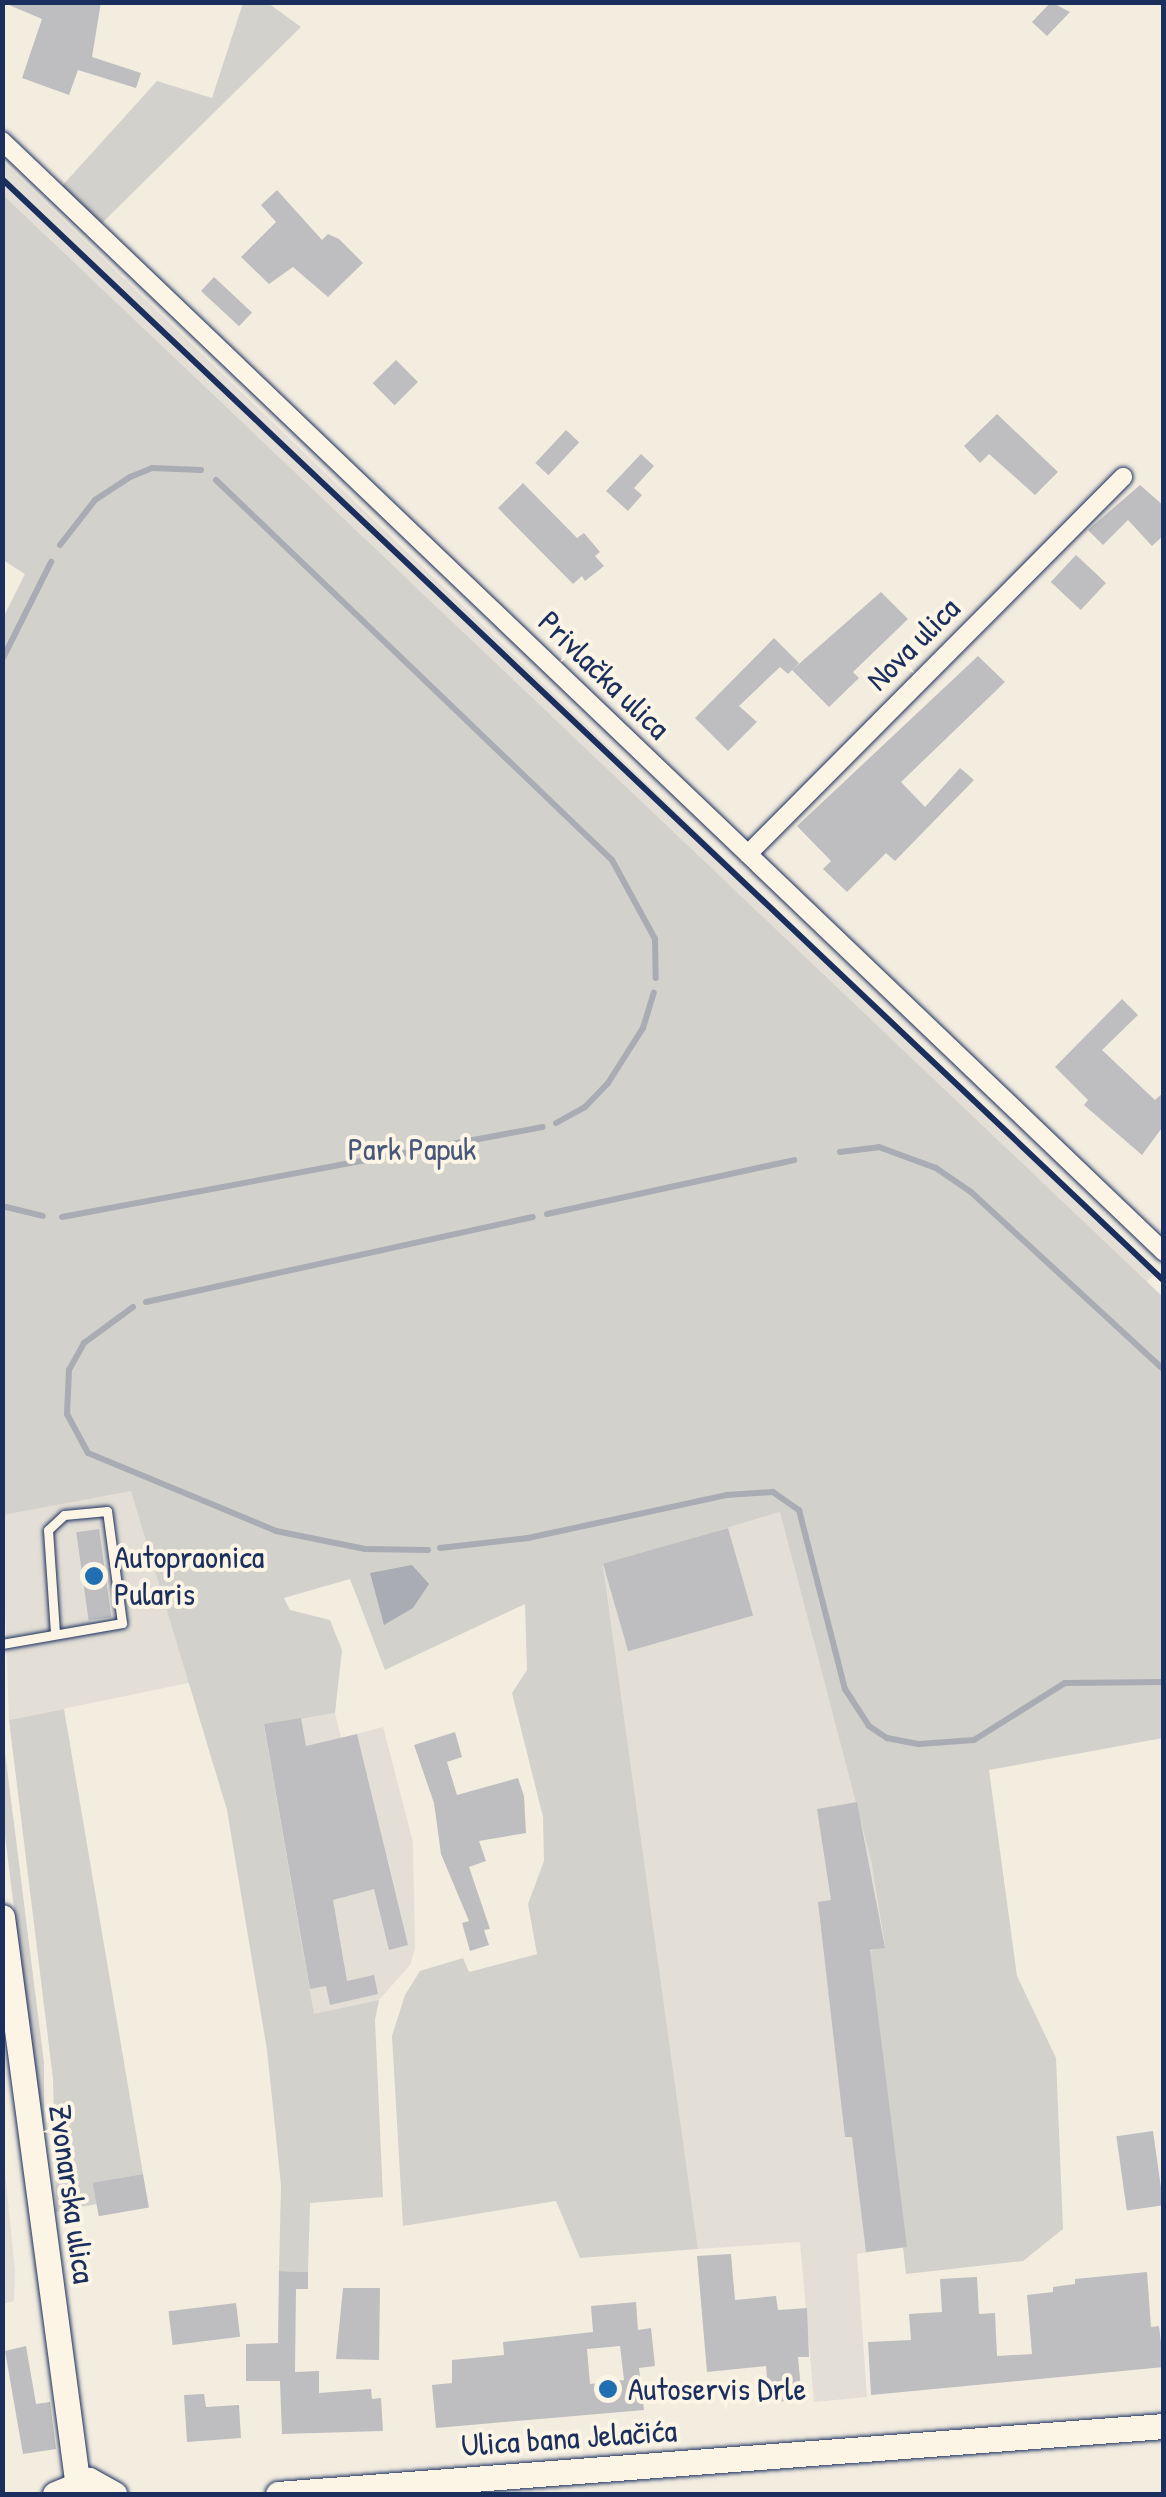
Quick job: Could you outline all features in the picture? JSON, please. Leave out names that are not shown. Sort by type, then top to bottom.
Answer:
[{"type":"main road","name":"Zvonarska ulica","points":[[2,1917],[60,2491]]},
{"type":"main road","name":"Ulica bana Jelačića","points":[[278,2494],[1164,2426]]},
{"type":"main road","points":[[60,2491],[116,2493]]},
{"type":"street","name":"Privlačka ulica","points":[[2,141],[1164,1252]]},
{"type":"street","name":"Nova ulica","points":[[748,854],[1122,477]]},
{"type":"lane","points":[[2,1644],[122,1623],[106,1512],[64,1516],[48,1530],[55,1634]]},
{"type":"shaded area","points":[[2,161],[1154,1274],[1131,1298],[2,208]]},
{"type":"shaded area","points":[[131,1490],[193,1682],[9,1720],[2,1515]]},
{"type":"shaded area","points":[[781,1512],[871,1859],[885,1948],[870,1950],[907,2247],[857,2254],[867,2397],[814,2402],[800,2242],[698,2249],[603,1564]]},
{"type":"shaded area","points":[[412,1565],[429,1584],[413,1608],[384,1625],[370,1573]]},
{"type":"shaded area","points":[[335,1713],[341,1738],[383,1727],[413,1842],[415,1949],[410,1965],[379,2000],[314,2015],[264,1724]]},
{"type":"shaded area","points":[[2,2143],[15,2271],[14,2301],[3,2304]]},
{"type":"green space","points":[[243,3],[268,3],[301,27],[101,224],[62,186],[157,81],[212,98]]},
{"type":"green space","name":"Park Papuk","points":[[3,195],[1163,1297],[1163,1738],[989,1770],[1017,1976],[1056,2058],[1063,2229],[1023,2261],[906,2274],[870,1951],[885,1947],[871,1860],[780,1512],[603,1565],[698,2249],[580,2258],[556,2201],[403,2226],[392,2036],[405,1995],[420,1971],[463,1958],[469,1972],[537,1954],[528,1904],[544,1861],[543,1817],[512,1693],[527,1670],[525,1604],[385,1670],[350,1579],[284,1598],[290,1610],[330,1620],[342,1650],[335,1713],[264,1725],[314,2014],[379,2000],[375,2020],[383,2197],[310,2203],[308,2272],[279,2271],[281,2185],[267,2050],[227,1810],[131,1491],[3,1515],[2,620],[25,574],[3,560]]},
{"type":"green space","points":[[64,1709],[143,2174],[94,2183],[97,2204],[56,2212],[53,2079],[9,1720]]},
{"type":"green space","points":[[2,1728],[44,2063],[44,2154],[3,1819]]},
{"type":"building","points":[[2,2],[101,2],[92,57],[141,73],[136,88],[78,70],[69,95],[22,78],[42,19]]},
{"type":"building","points":[[1051,2],[1070,12],[1047,36],[1032,22]]},
{"type":"building","points":[[277,190],[322,240],[328,234],[339,239],[363,263],[328,297],[293,267],[269,284],[241,257],[276,222],[261,205]]},
{"type":"building","points":[[214,277],[252,312],[239,326],[201,291]]},
{"type":"building","points":[[396,360],[418,382],[395,405],[373,383]]},
{"type":"building","points":[[997,414],[1058,472],[1035,495],[989,454],[980,463],[964,446]]},
{"type":"building","points":[[566,430],[579,442],[548,475],[535,463]]},
{"type":"building","points":[[641,454],[654,466],[634,488],[642,495],[628,511],[606,491]]},
{"type":"building","points":[[523,483],[577,538],[584,533],[600,552],[595,556],[604,566],[585,581],[582,576],[573,584],[498,508]]},
{"type":"building","points":[[1140,485],[1164,506],[1164,535],[1152,546],[1128,520],[1103,545],[1088,530]]},
{"type":"building","points":[[1076,555],[1106,583],[1081,610],[1051,582]]},
{"type":"building","points":[[881,592],[908,619],[853,672],[859,678],[829,707],[792,670]]},
{"type":"building","points":[[774,638],[799,663],[788,674],[780,667],[739,706],[757,722],[728,751],[695,718]]},
{"type":"building","points":[[978,656],[1005,682],[901,782],[925,807],[960,768],[974,780],[895,861],[886,853],[847,892],[823,869],[831,861],[797,826]]},
{"type":"building","points":[[1122,999],[1138,1015],[1102,1050],[1155,1100],[1164,1092],[1164,1125],[1142,1155],[1084,1105],[1088,1100],[1055,1067]]},
{"type":"building","points":[[728,1528],[753,1615],[628,1651],[603,1564]]},
{"type":"building","name":"Autopraonica Pularis","points":[[99,1529],[111,1617],[89,1620],[76,1532]]},
{"type":"building","points":[[301,1718],[306,1746],[357,1734],[408,1945],[389,1950],[374,1889],[333,1900],[347,1981],[374,1975],[378,1994],[330,2005],[326,1986],[310,1989],[264,1724]]},
{"type":"building","points":[[455,1732],[462,1757],[447,1762],[457,1795],[518,1778],[524,1796],[526,1833],[479,1841],[486,1861],[469,1867],[490,1929],[484,1930],[489,1945],[470,1951],[462,1923],[469,1921],[441,1854],[434,1803],[414,1745]]},
{"type":"building","points":[[857,1802],[885,1948],[870,1950],[907,2247],[866,2252],[852,2137],[845,2137],[818,1902],[831,1900],[817,1809]]},
{"type":"building","points":[[1153,2131],[1163,2205],[1127,2210],[1116,2136]]},
{"type":"building","points":[[143,2174],[149,2207],[99,2216],[93,2183]]},
{"type":"building","points":[[731,2254],[735,2300],[776,2296],[778,2310],[807,2308],[809,2357],[798,2357],[802,2400],[769,2402],[766,2366],[707,2372],[697,2256]]},
{"type":"building","points":[[279,2271],[308,2272],[308,2289],[296,2289],[295,2372],[319,2371],[319,2393],[371,2389],[372,2399],[381,2398],[383,2431],[282,2434],[280,2381],[246,2381],[246,2344],[278,2343]]},
{"type":"building","points":[[1147,2272],[1151,2327],[1159,2326],[1164,2367],[871,2395],[868,2342],[911,2340],[909,2314],[942,2312],[940,2279],[977,2277],[979,2314],[995,2313],[997,2356],[1032,2354],[1027,2295],[1053,2292],[1053,2287],[1075,2284],[1075,2279]]},
{"type":"building","points":[[343,2288],[380,2288],[379,2360],[336,2359]]},
{"type":"building","points":[[636,2302],[638,2330],[651,2328],[655,2366],[639,2368],[644,2410],[436,2428],[432,2385],[452,2383],[452,2360],[504,2355],[503,2342],[593,2332],[591,2306]],"holes":[[[620,2346],[624,2380],[590,2384],[587,2349]]]},
{"type":"building","points":[[236,2303],[240,2337],[173,2345],[169,2311]]},
{"type":"building","points":[[26,2346],[36,2404],[50,2402],[56,2449],[23,2454],[5,2351]]},
{"type":"building","points":[[204,2394],[206,2407],[239,2405],[241,2438],[187,2442],[184,2395]]},
{"type":"waterway","points":[[60,545],[95,500],[130,477],[152,468],[201,470]]},
{"type":"waterway","points":[[216,480],[612,860],[655,939],[656,978]]},
{"type":"waterway","points":[[2,660],[51,562]]},
{"type":"waterway","points":[[556,1123],[585,1107],[608,1083],[643,1028],[654,993]]},
{"type":"waterway","points":[[62,1217],[543,1127]]},
{"type":"waterway","points":[[840,1152],[879,1147],[936,1168],[971,1192],[1164,1370]]},
{"type":"waterway","points":[[547,1214],[794,1160]]},
{"type":"waterway","points":[[2,1206],[43,1216]]},
{"type":"waterway","points":[[146,1302],[533,1217]]},
{"type":"waterway","points":[[133,1307],[84,1343],[69,1370],[67,1414],[88,1453],[276,1531],[365,1549],[428,1550]]},
{"type":"waterway","points":[[440,1548],[528,1538],[727,1495],[773,1492],[799,1510],[845,1689],[869,1726],[887,1738],[919,1744],[974,1740],[1065,1683],[1164,1682]]},
{"type":"railway","points":[[2,179],[1164,1281]]},
{"type":"place","name":"Autopraonica Pularis","points":[[94,1576]]},
{"type":"place","name":"Autoservis Drle","points":[[608,2389]]}]
